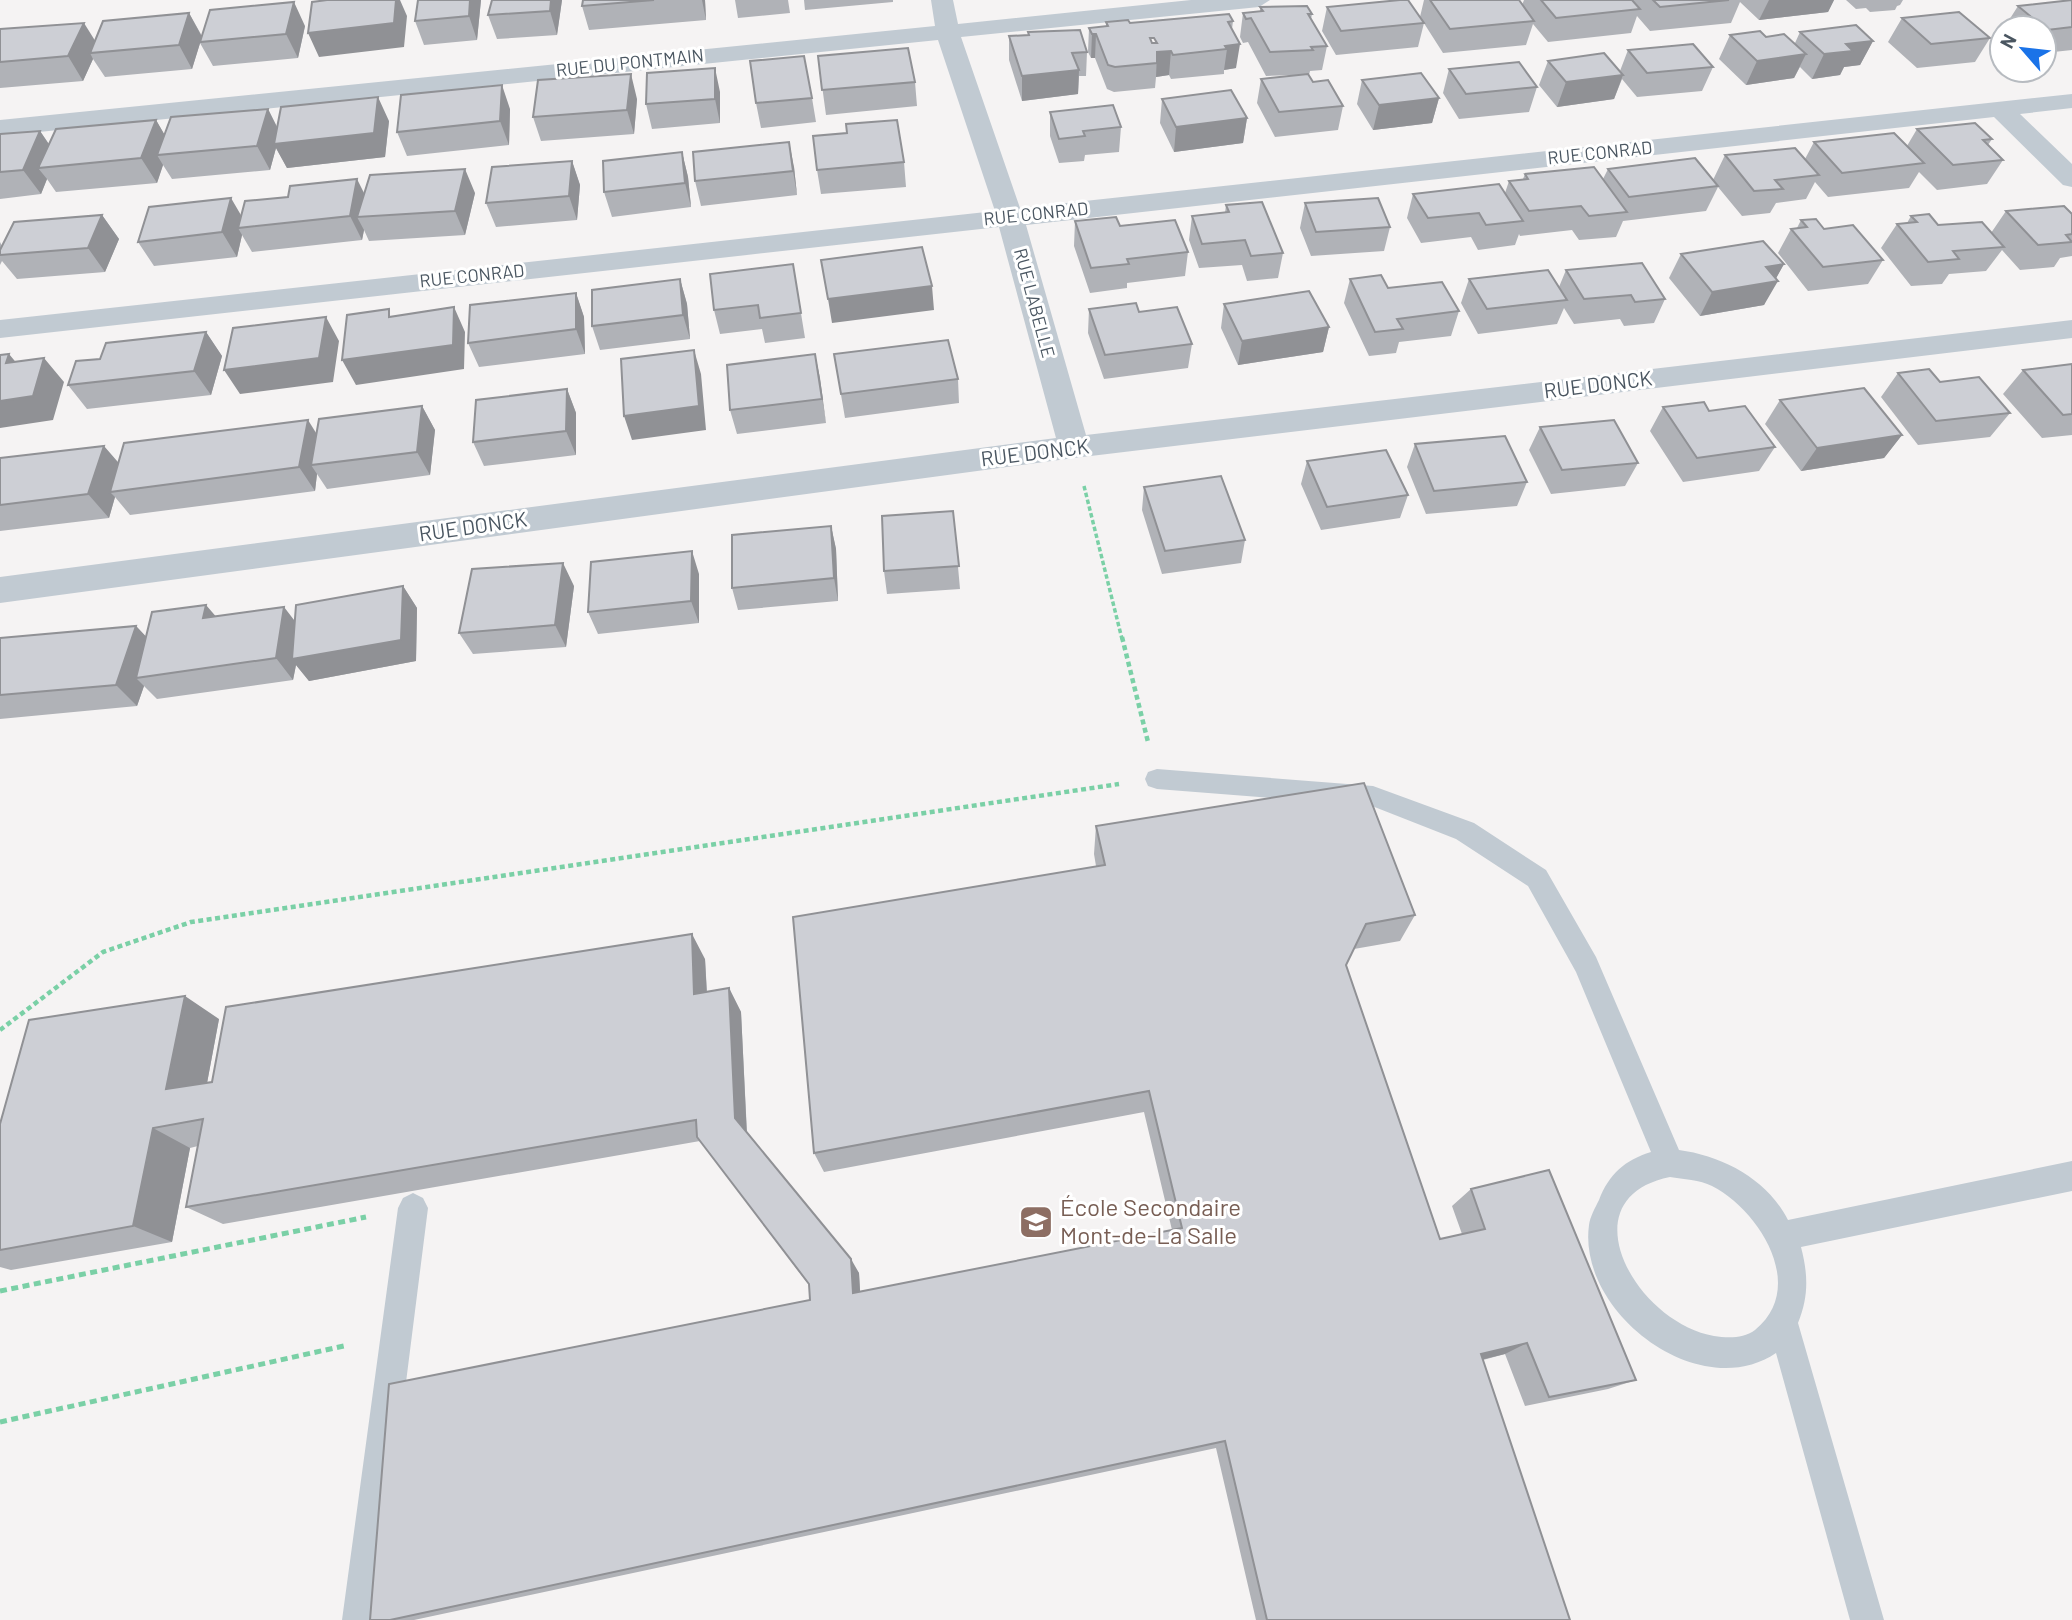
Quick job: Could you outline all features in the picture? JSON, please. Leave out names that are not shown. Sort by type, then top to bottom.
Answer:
[{"type":"street","name":"RUE LABELLE","points":[[942,0],[947,30],[1010,217],[1074,447]]},
{"type":"street","name":"RUE DU PONTMAIN","points":[[0,128],[1259,0]]},
{"type":"street","name":"RUE CONRAD","points":[[0,328],[2072,101]]},
{"type":"street","points":[[2000,109],[2072,179]]},
{"type":"street","name":"RUE DONCK","points":[[0,590],[1074,447],[2072,328]]},
{"type":"lane","points":[[1157,779],[1373,796],[1465,831],[1537,878],[1587,967],[1670,1163]]},
{"type":"lane","points":[[1670,1163],[1695,1166],[1721,1175],[1745,1191],[1766,1211],[1781,1236],[1793,1267],[1794,1298],[1783,1324],[1764,1344],[1738,1354],[1707,1353],[1675,1341],[1646,1321],[1622,1294],[1608,1263],[1604,1233],[1609,1206],[1623,1183],[1643,1169],[1670,1163]]},
{"type":"lane","points":[[1781,1236],[2072,1176]]},
{"type":"lane","points":[[359,1620],[413,1208]]},
{"type":"lane","points":[[1783,1324],[1867,1620]]},
{"type":"path","points":[[0,1030],[103,952],[191,922],[1157,779],[1074,447]]},
{"type":"path","points":[[0,1291],[413,1208]]},
{"type":"path","points":[[0,1422],[397,1335]]},
{"type":"building","points":[[396,0],[394,23],[308,33],[312,2]]},
{"type":"building","points":[[418,0],[470,0],[469,16],[415,21]]},
{"type":"building","points":[[492,0],[551,0],[550,11],[488,15]]},
{"type":"building","points":[[583,0],[654,0],[582,6]]},
{"type":"building","points":[[1408,0],[1424,23],[1341,31],[1327,7]]},
{"type":"building","points":[[1430,0],[1519,0],[1534,21],[1450,29]]},
{"type":"building","points":[[1541,0],[1632,0],[1640,9],[1556,18]]},
{"type":"building","points":[[1653,0],[1729,0],[1660,7]]},
{"type":"building","points":[[2072,0],[2072,27],[2058,29],[2058,14],[2028,14],[2018,6]]},
{"type":"building","points":[[294,2],[286,34],[200,42],[210,10]]},
{"type":"building","points":[[1307,6],[1312,14],[1308,14],[1327,46],[1311,47],[1313,50],[1270,52],[1251,18],[1246,19],[1243,13],[1263,11],[1260,7]]},
{"type":"building","points":[[1959,12],[1988,38],[1931,44],[1902,18]]},
{"type":"building","points":[[189,13],[179,45],[90,53],[103,21]]},
{"type":"building","points":[[1229,14],[1233,21],[1228,22],[1240,44],[1225,46],[1227,49],[1173,55],[1171,51],[1157,52],[1157,63],[1115,67],[1108,65],[1096,34],[1092,34],[1089,28],[1108,26],[1106,22],[1128,20],[1130,23]]},
{"type":"building","points":[[84,23],[68,56],[0,62],[0,29]]},
{"type":"building","points":[[1856,25],[1873,41],[1846,44],[1853,51],[1824,54],[1800,32]]},
{"type":"building","points":[[1080,30],[1087,52],[1072,53],[1079,70],[1022,76],[1009,36],[1029,35],[1028,32]]},
{"type":"building","points":[[1760,31],[1766,37],[1784,34],[1806,54],[1757,61],[1730,35]]},
{"type":"building","points":[[1693,44],[1713,67],[1647,73],[1628,50]]},
{"type":"building","points":[[908,48],[915,82],[822,90],[818,56]]},
{"type":"building","points":[[1604,53],[1623,75],[1566,82],[1548,61]]},
{"type":"building","points":[[804,56],[812,98],[756,103],[750,61]]},
{"type":"building","points":[[1519,62],[1537,87],[1466,94],[1449,69]]},
{"type":"building","points":[[715,68],[715,99],[646,104],[647,73]]},
{"type":"building","points":[[1421,73],[1439,98],[1379,105],[1362,80]]},
{"type":"building","points":[[631,74],[627,110],[533,117],[538,80]]},
{"type":"building","points":[[1308,74],[1313,82],[1328,80],[1343,106],[1279,112],[1261,79]]},
{"type":"building","points":[[502,85],[500,121],[397,132],[401,95]]},
{"type":"building","points":[[1231,90],[1247,118],[1176,127],[1162,99]]},
{"type":"building","points":[[378,97],[374,133],[274,144],[281,107]]},
{"type":"building","points":[[1113,105],[1121,127],[1083,131],[1085,136],[1059,139],[1050,112]]},
{"type":"building","points":[[268,109],[257,146],[157,155],[171,117]]},
{"type":"building","points":[[156,120],[141,158],[38,168],[56,129]]},
{"type":"building","points":[[897,120],[904,162],[817,170],[813,136],[847,133],[846,124]]},
{"type":"building","points":[[1975,123],[1992,139],[1983,140],[2003,160],[1953,165],[1917,129]]},
{"type":"building","points":[[40,131],[23,170],[0,172],[0,134]]},
{"type":"building","points":[[1894,133],[1924,163],[1842,173],[1814,142]]},
{"type":"building","points":[[789,142],[793,171],[695,181],[693,152]]},
{"type":"building","points":[[1795,148],[1819,175],[1775,180],[1783,189],[1754,191],[1725,155]]},
{"type":"building","points":[[682,152],[685,183],[604,192],[603,161]]},
{"type":"building","points":[[1695,158],[1718,186],[1629,197],[1608,169]]},
{"type":"building","points":[[572,161],[569,196],[486,203],[492,167]]},
{"type":"building","points":[[1594,167],[1627,212],[1589,216],[1581,206],[1529,211],[1509,181],[1528,179],[1525,174]]},
{"type":"building","points":[[465,169],[455,211],[357,217],[370,175]]},
{"type":"building","points":[[357,179],[350,216],[238,228],[245,201],[288,197],[290,186]]},
{"type":"building","points":[[1499,184],[1523,221],[1486,225],[1479,213],[1428,218],[1413,194]]},
{"type":"building","points":[[231,198],[222,232],[138,242],[149,207]]},
{"type":"building","points":[[1378,198],[1390,227],[1316,232],[1305,203]]},
{"type":"building","points":[[1262,202],[1283,253],[1251,256],[1245,240],[1202,244],[1192,216],[1229,212],[1226,205]]},
{"type":"building","points":[[2064,206],[2072,214],[2072,234],[2066,235],[2072,242],[2038,245],[2006,211]]},
{"type":"building","points":[[1929,214],[1938,225],[1982,222],[2004,247],[1953,251],[1959,259],[1928,262],[1897,224],[1917,222],[1911,216]]},
{"type":"building","points":[[102,215],[88,248],[0,255],[14,222]]},
{"type":"building","points":[[1116,217],[1120,226],[1175,220],[1188,252],[1127,259],[1129,264],[1091,268],[1075,221]]},
{"type":"building","points":[[1816,219],[1824,229],[1853,225],[1883,260],[1823,267],[1791,229],[1807,227],[1801,220]]},
{"type":"building","points":[[1763,241],[1784,264],[1766,267],[1778,281],[1712,292],[1681,254]]},
{"type":"building","points":[[922,247],[932,286],[828,299],[821,260]]},
{"type":"building","points":[[1642,263],[1665,299],[1635,302],[1631,295],[1584,299],[1566,270]]},
{"type":"building","points":[[793,264],[801,313],[760,318],[758,305],[714,310],[710,274]]},
{"type":"building","points":[[1548,270],[1567,300],[1487,309],[1469,279]]},
{"type":"building","points":[[1381,275],[1388,288],[1442,282],[1459,311],[1397,319],[1403,329],[1375,332],[1350,279]]},
{"type":"building","points":[[680,279],[683,315],[592,326],[592,290]]},
{"type":"building","points":[[1309,291],[1329,327],[1242,341],[1224,304]]},
{"type":"building","points":[[576,293],[576,329],[468,343],[470,305]]},
{"type":"building","points":[[1136,303],[1139,312],[1177,307],[1192,344],[1105,355],[1089,309]]},
{"type":"building","points":[[454,307],[453,345],[342,360],[347,315],[389,309],[389,317]]},
{"type":"building","points":[[326,317],[319,358],[224,370],[233,328]]},
{"type":"building","points":[[206,332],[194,371],[68,385],[76,361],[100,359],[106,343]]},
{"type":"building","points":[[948,340],[958,379],[841,394],[834,354]]},
{"type":"building","points":[[694,350],[699,406],[624,416],[621,359]]},
{"type":"building","points":[[9,354],[6,363],[44,358],[33,396],[0,401],[0,355]]},
{"type":"building","points":[[815,354],[822,399],[730,410],[727,365]]},
{"type":"building","points":[[2072,364],[2072,414],[2063,415],[2023,370]]},
{"type":"building","points":[[1929,369],[1940,382],[1979,377],[2010,413],[1936,421],[1898,373]]},
{"type":"building","points":[[1864,388],[1902,435],[1817,448],[1780,400]]},
{"type":"building","points":[[567,389],[566,431],[473,442],[476,400]]},
{"type":"building","points":[[1704,402],[1709,411],[1745,406],[1775,447],[1697,458],[1663,407]]},
{"type":"building","points":[[422,406],[417,452],[311,465],[319,419]]},
{"type":"building","points":[[308,420],[299,467],[110,492],[124,443]]},
{"type":"building","points":[[1614,420],[1638,463],[1562,470],[1540,427]]},
{"type":"building","points":[[1505,436],[1527,482],[1434,491],[1415,444]]},
{"type":"building","points":[[104,446],[88,494],[0,505],[0,458]]},
{"type":"building","points":[[1386,450],[1408,495],[1327,507],[1307,461]]},
{"type":"building","points":[[1221,476],[1245,540],[1165,551],[1144,487]]},
{"type":"building","points":[[953,511],[959,566],[884,571],[882,516]]},
{"type":"building","points":[[831,526],[834,578],[732,588],[732,535]]},
{"type":"building","points":[[692,551],[691,601],[588,612],[591,562]]},
{"type":"building","points":[[563,563],[555,625],[459,633],[472,569]]},
{"type":"building","points":[[403,586],[401,640],[292,659],[296,605]]},
{"type":"building","points":[[206,605],[203,618],[284,607],[276,658],[136,678],[152,612]]},
{"type":"building","points":[[136,626],[116,685],[0,695],[0,638]]},
{"type":"building","points":[[1364,783],[1415,915],[1366,924],[1346,965],[1440,1239],[1485,1229],[1471,1189],[1549,1170],[1636,1380],[1549,1397],[1527,1343],[1481,1354],[1570,1620],[1267,1620],[1225,1441],[390,1620],[370,1620],[389,1384],[810,1300],[809,1284],[697,1137],[696,1120],[186,1207],[203,1119],[153,1128],[133,1226],[0,1250],[0,1124],[29,1020],[185,996],[166,1089],[212,1082],[226,1007],[692,934],[694,994],[729,988],[735,1118],[851,1259],[853,1293],[1182,1228],[1149,1091],[814,1153],[793,917],[1105,865],[1096,826]]},
{"type":"place","name":"École Secondaire Mont-de-La Salle","points":[[1036,1222]]}]
